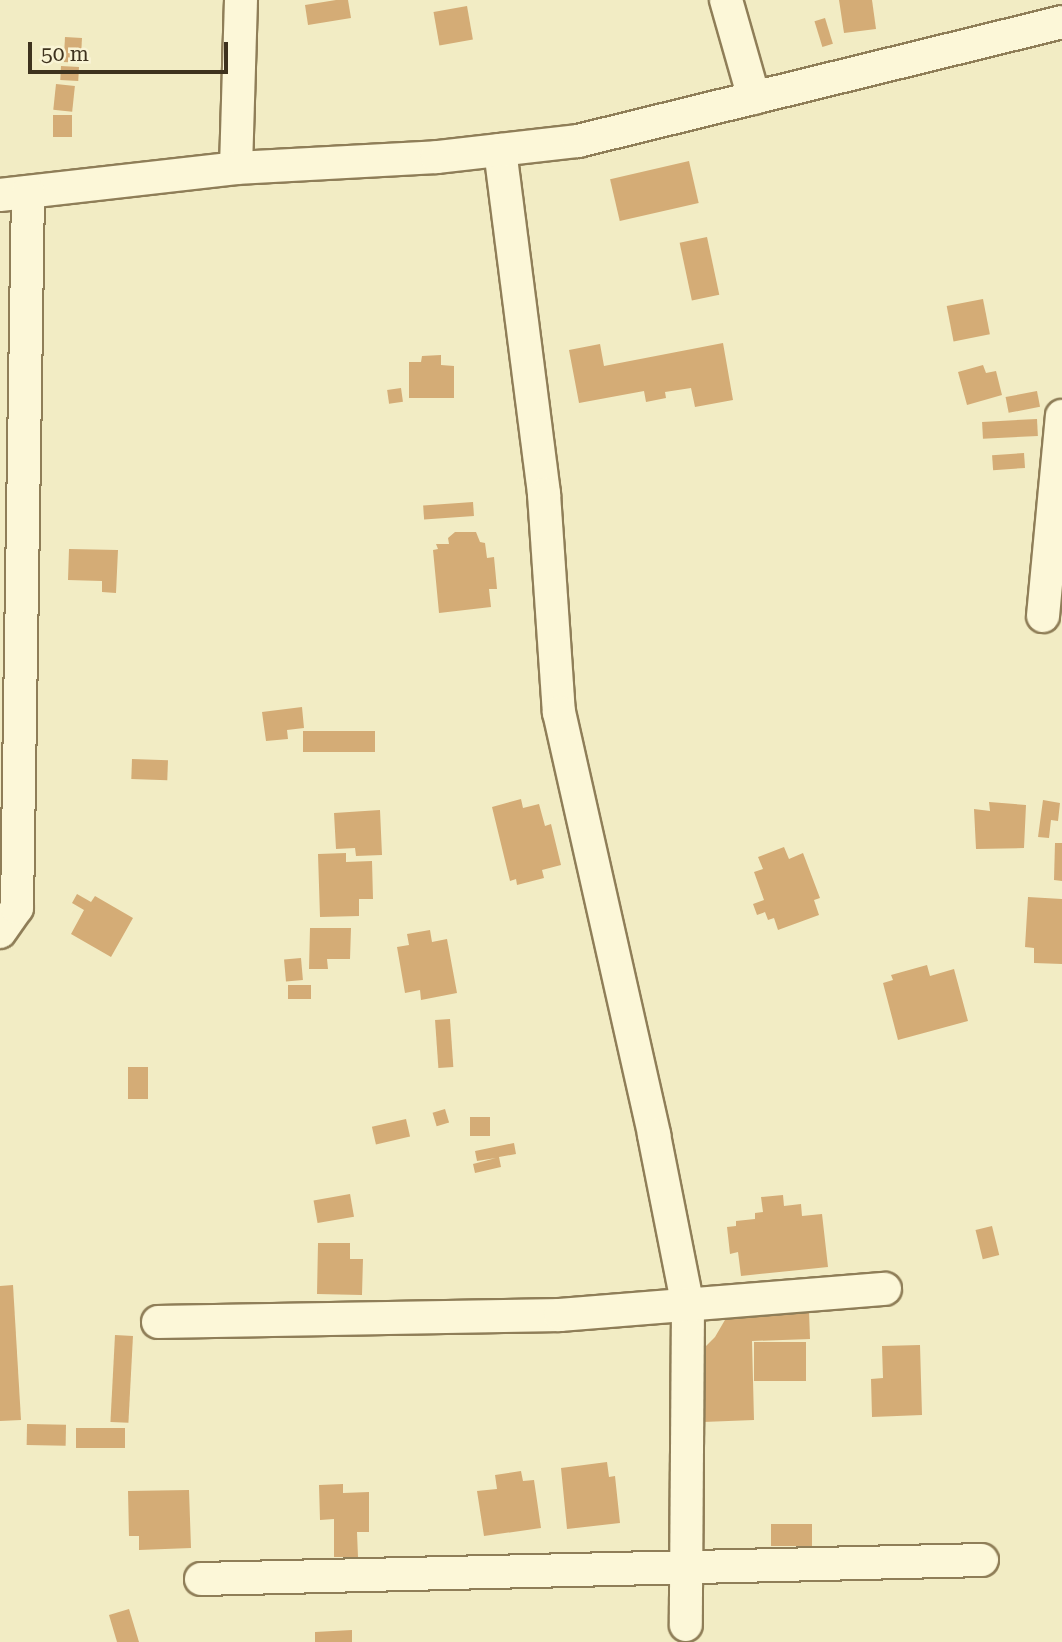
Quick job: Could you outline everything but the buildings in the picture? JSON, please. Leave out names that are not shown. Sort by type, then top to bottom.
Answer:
[{"type":"street","points":[[236,168],[241,0]]},
{"type":"street","points":[[726,0],[754,98]]},
{"type":"street","points":[[0,932],[18,908],[14,193],[236,168],[437,157],[578,141],[1062,22]]},
{"type":"street","points":[[500,150],[544,494],[559,712],[654,1135],[688,1306],[686,1625]]},
{"type":"street","points":[[1043,616],[1062,416]]},
{"type":"street","points":[[158,1322],[561,1315],[885,1289]]},
{"type":"street","points":[[201,1579],[982,1560]]}]
